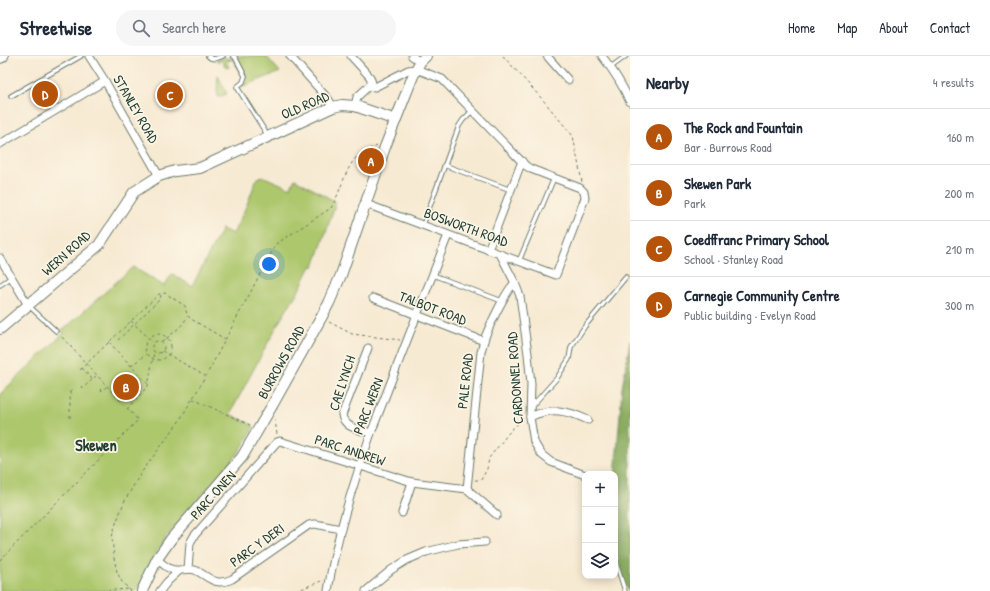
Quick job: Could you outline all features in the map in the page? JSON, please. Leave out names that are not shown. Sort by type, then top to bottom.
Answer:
[{"type":"main road","points":[[396,120],[418,61]]},
{"type":"main road","name":"OLD ROAD","points":[[159,176],[175,171],[200,168],[333,107],[342,105],[355,106],[396,120]]},
{"type":"main road","name":"BURROWS ROAD","points":[[142,591],[157,560],[172,539],[242,457],[259,430],[321,318],[341,275],[385,147],[396,120]]},
{"type":"main road","name":"WERN ROAD","points":[[0,329],[99,245],[134,192],[159,176]]},
{"type":"street","name":"STANLEY ROAD","points":[[89,56],[105,81],[159,176]]},
{"type":"street","points":[[290,56],[329,100],[333,107]]},
{"type":"street","points":[[351,56],[370,77],[372,83],[357,97],[355,106]]},
{"type":"street","points":[[547,56],[568,80]]},
{"type":"street","points":[[602,56],[611,67],[630,102]]},
{"type":"street","points":[[370,86],[375,87],[408,70],[418,61],[442,79],[526,166],[580,188],[584,192]]},
{"type":"street","points":[[0,144],[105,81]]},
{"type":"street","points":[[488,250],[522,161]]},
{"type":"street","name":"BOSWORTH ROAD","points":[[366,204],[556,275],[585,198],[584,192]]},
{"type":"street","name":"PARC WERN","points":[[328,591],[341,529],[371,433],[448,235]]},
{"type":"street","name":"CARDONNEL ROAD","points":[[500,254],[520,296],[531,384],[530,413],[534,442],[542,455],[551,462],[582,473]]},
{"type":"street","points":[[0,258],[28,305]]},
{"type":"street","name":"PALE ROAD","points":[[468,485],[481,352],[484,341],[502,301],[512,285],[515,283]]},
{"type":"street","name":"TALBOT ROAD","points":[[373,298],[416,316],[484,341]]},
{"type":"street","name":"CAE LYNCH","points":[[368,348],[342,416],[347,425],[371,433]]},
{"type":"street","points":[[530,413],[557,410],[575,414],[588,420]]},
{"type":"street","name":"PARC ANDREW","points":[[280,441],[412,482]]},
{"type":"street","name":"PARC ONEN","points":[[188,569],[190,543],[194,536],[277,442],[280,441]]},
{"type":"street","points":[[402,513],[412,482],[468,485],[497,515]]},
{"type":"street","name":"PARC Y DERI","points":[[188,569],[194,570],[213,581],[226,582],[309,525],[315,524],[341,529]]},
{"type":"street","points":[[366,591],[391,570],[426,552],[458,544],[485,542]]},
{"type":"street","points":[[157,560],[167,568],[175,571],[188,569]]},
{"type":"street","points":[[160,591],[180,570]]},
{"type":"lane","points":[[11,96],[82,56]]},
{"type":"lane","points":[[208,56],[214,59],[223,56]]},
{"type":"lane","points":[[233,56],[235,57],[244,76],[238,87],[269,137]]},
{"type":"lane","points":[[611,67],[626,56]]},
{"type":"lane","points":[[423,225],[459,126],[473,110]]},
{"type":"lane","points":[[444,165],[511,190]]},
{"type":"lane","points":[[519,261],[554,178]]},
{"type":"lane","points":[[433,275],[502,301]]},
{"type":"lane","points":[[0,285],[12,277]]},
{"type":"lane","points":[[530,413],[557,378],[569,359],[571,347],[581,332],[626,278]]},
{"type":"lane","points":[[28,305],[56,331]]},
{"type":"lane","points":[[618,569],[625,591]]},
{"type":"path","points":[[503,56],[573,136],[584,192]]},
{"type":"path","points":[[131,591],[122,582],[117,572],[112,537],[124,502],[133,485],[178,423],[206,376],[276,244],[331,208],[355,158],[362,152],[377,146],[385,147]]},
{"type":"path","points":[[80,370],[159,294],[165,293],[185,306],[187,315],[186,320],[162,342],[157,341],[154,343]]},
{"type":"path","points":[[118,340],[160,299],[161,294]]},
{"type":"path","points":[[187,315],[191,319],[226,340]]},
{"type":"path","points":[[321,318],[352,334],[406,341]]},
{"type":"path","points":[[131,321],[154,343]]},
{"type":"path","points":[[0,560],[138,420],[56,331]]},
{"type":"path","points":[[156,334],[160,334],[167,338],[171,344],[169,354],[166,358],[157,360],[153,359],[147,354],[145,346],[148,338],[156,334]]},
{"type":"path","points":[[109,342],[148,384]]},
{"type":"path","points":[[162,342],[164,347],[162,351]]},
{"type":"path","points":[[127,409],[148,386],[154,352],[152,349],[154,343]]},
{"type":"path","points":[[154,352],[159,353],[162,351],[169,354],[206,376]]},
{"type":"path","points":[[131,366],[147,354]]},
{"type":"path","points":[[82,368],[92,379]]},
{"type":"path","points":[[81,386],[83,388],[96,375]]},
{"type":"path","points":[[89,382],[92,385]]},
{"type":"path","points":[[100,389],[102,391],[107,386]]},
{"type":"path","points":[[70,418],[70,391],[72,389]]},
{"type":"path","points":[[192,399],[259,430]]},
{"type":"path","points":[[273,404],[276,434],[280,441]]},
{"type":"path","points":[[468,485],[481,480],[487,469],[489,458],[511,430],[530,413]]},
{"type":"path","points":[[296,591],[330,578]]},
{"type":"path","points":[[101,591],[129,589]]},
{"type":"green space","points":[[237,56],[266,56],[280,72],[241,87],[246,81],[246,76]]},
{"type":"green space","points":[[223,57],[229,59],[234,58],[241,70],[239,71],[233,59],[226,62],[229,67],[226,68],[221,60],[217,62],[216,60]]},
{"type":"green space","points":[[218,76],[227,94],[218,97],[217,91]]},
{"type":"green space","points":[[262,176],[290,188],[295,179],[336,202],[314,267],[311,266],[230,414],[254,426],[246,441],[237,455],[167,536],[154,556],[137,591],[0,591],[0,394],[64,333],[62,331],[133,267],[164,286],[172,274],[192,286],[222,229],[233,234],[246,207],[257,178]]},
{"type":"green space","points":[[630,341],[630,591],[628,591],[621,572],[618,558],[618,471],[615,471],[622,388]]},
{"type":"water","points":[[130,372],[142,386],[136,391],[124,378]]},
{"type":"place","name":"Carnegie Community Centre","points":[[45,94]]},
{"type":"place","name":"Coedffranc Primary School","points":[[170,95]]},
{"type":"place","name":"The Rock and Fountain","points":[[371,161]]},
{"type":"place","name":"Skewen Park","points":[[126,387]]},
{"type":"district","name":"Skewen","points":[[96,445]]}]
